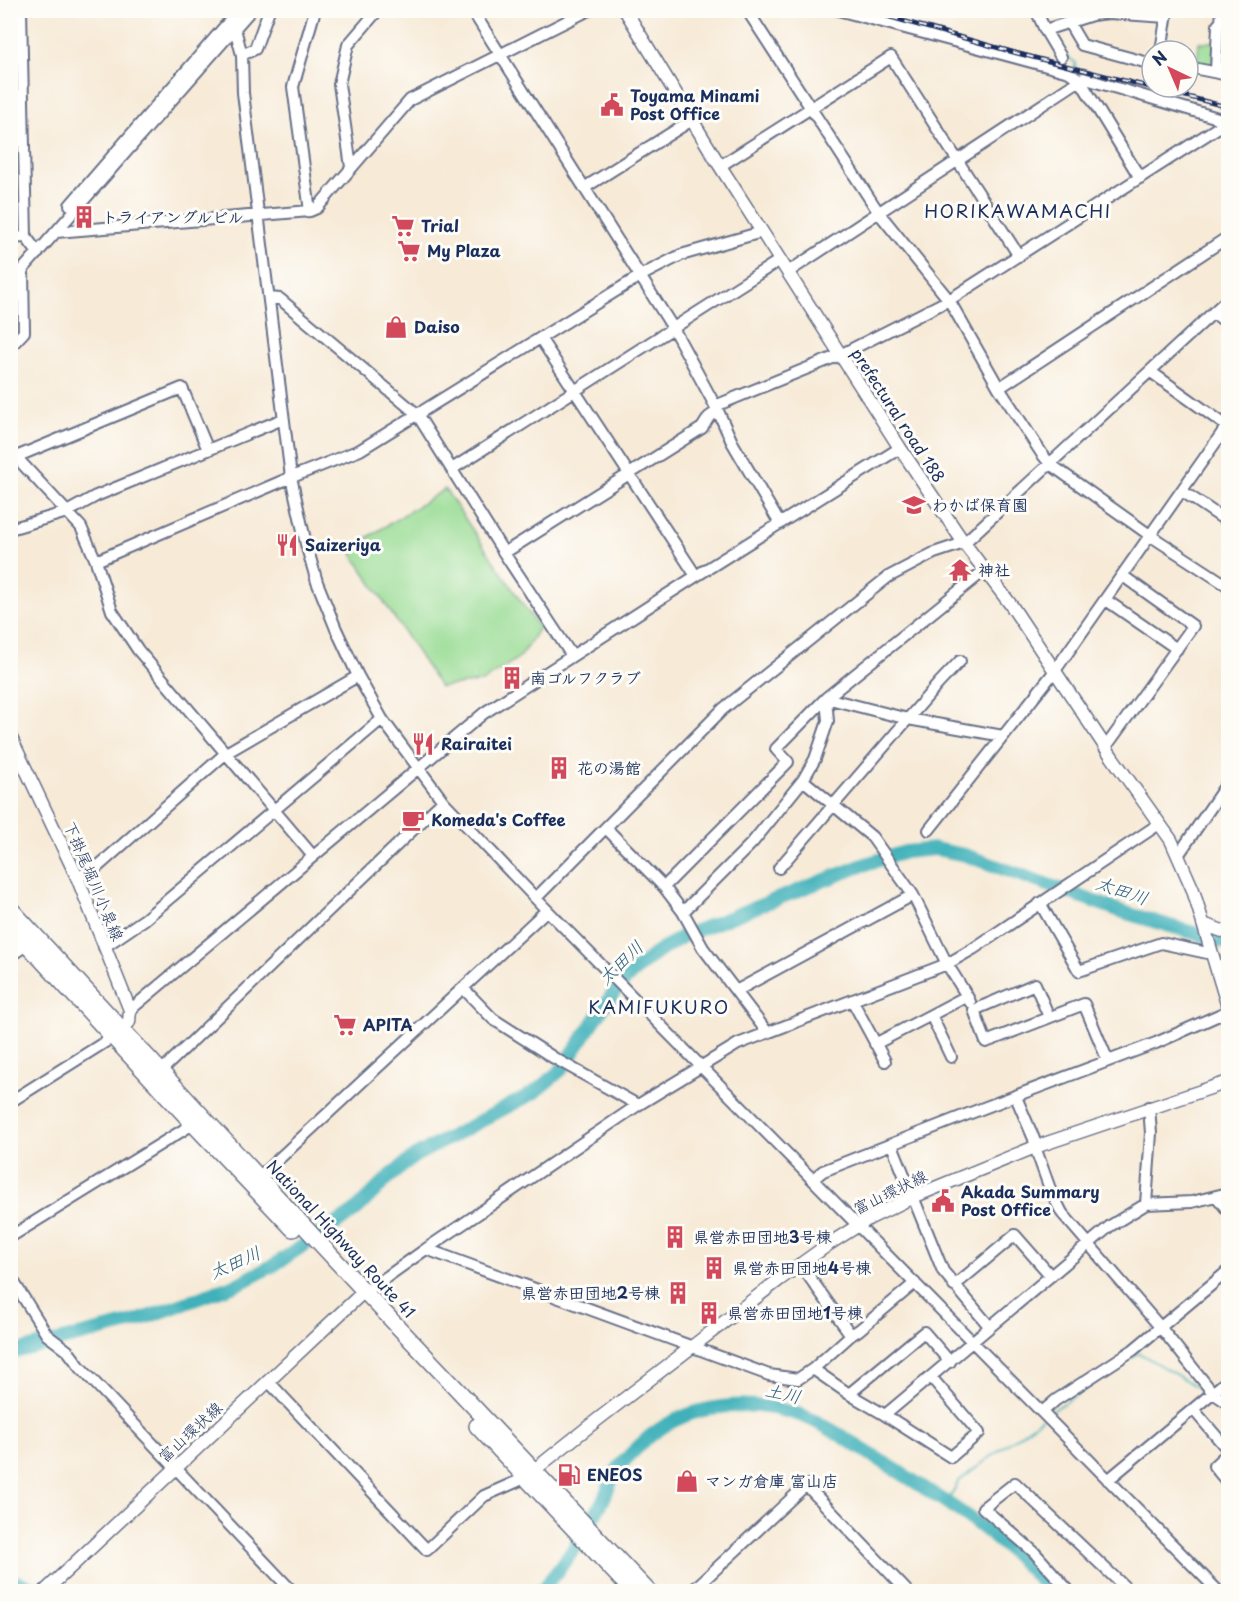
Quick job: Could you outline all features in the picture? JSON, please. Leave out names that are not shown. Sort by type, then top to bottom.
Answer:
[{"type":"highway","name":"National Highway Route 41","points":[[10,908],[32,941],[117,1033],[193,1124],[255,1181]]},
{"type":"highway","name":"National Highway Route 41","points":[[10,926],[32,941]]},
{"type":"highway","name":"National Highway Route 41","points":[[117,1033],[161,1071],[255,1181],[529,1474],[606,1554],[649,1592]]},
{"type":"highway","name":"National Highway Route 41","points":[[606,1554],[633,1592]]},
{"type":"main road","name":"prefectural road 188","points":[[625,10],[720,166],[900,448],[964,543],[1011,605],[1105,748],[1179,854],[1228,1009]]},
{"type":"main road","name":"下掛尾堀川小泉線","points":[[10,736],[77,877],[130,1010]]},
{"type":"main road","points":[[1203,924],[1228,933]]},
{"type":"main road","points":[[117,1033],[129,1022],[130,1010]]},
{"type":"main road","name":"富山環状線","points":[[529,1474],[800,1264],[859,1225],[913,1197],[1035,1147],[1228,1082]]},
{"type":"main road","name":"富山環状線","points":[[44,1592],[362,1295]]},
{"type":"street","points":[[21,10],[26,237],[36,250]]},
{"type":"street","points":[[10,284],[23,270],[36,250],[234,17],[251,10]]},
{"type":"street","points":[[242,55],[255,50],[269,10]]},
{"type":"street","points":[[351,167],[339,84],[348,45],[378,10]]},
{"type":"street","points":[[472,10],[673,328],[717,409],[736,450],[780,524]]},
{"type":"street","points":[[56,232],[310,211],[317,208],[410,99],[589,10]]},
{"type":"street","points":[[747,10],[879,213],[949,300],[999,388],[1050,464],[1151,536],[1227,581]]},
{"type":"street","points":[[838,10],[1069,72],[1080,80],[1140,178]]},
{"type":"street","points":[[1036,10],[1061,57]]},
{"type":"street","points":[[1216,71],[1218,25],[1221,22],[1222,10]]},
{"type":"street","points":[[310,211],[293,87],[314,11]]},
{"type":"street","points":[[1045,30],[1092,15],[1167,14],[1163,39]]},
{"type":"street","points":[[234,17],[242,55],[243,93],[291,477],[317,582],[358,676],[382,719],[443,801],[547,910],[1219,1592]]},
{"type":"street","points":[[10,273],[56,232],[234,17]]},
{"type":"street","points":[[1068,23],[1082,45],[1140,61]]},
{"type":"street","points":[[720,166],[891,57],[1019,256]]},
{"type":"street","points":[[1200,69],[1228,75]]},
{"type":"street","points":[[788,272],[1083,78],[1228,121]]},
{"type":"street","points":[[584,188],[692,120]]},
{"type":"street","points":[[504,553],[702,428],[717,409],[840,355],[949,300],[1228,121]]},
{"type":"street","points":[[96,561],[291,477],[360,450],[640,276],[681,255],[762,232]]},
{"type":"street","points":[[10,238],[26,237]]},
{"type":"street","points":[[999,388],[1228,237]]},
{"type":"street","points":[[452,469],[780,260]]},
{"type":"street","points":[[10,347],[24,332],[23,270]]},
{"type":"street","points":[[269,298],[280,299],[417,414],[572,656]]},
{"type":"street","points":[[536,898],[723,709],[888,577],[934,553],[964,543],[1228,299]]},
{"type":"street","points":[[1214,313],[1228,324]]},
{"type":"street","points":[[540,338],[696,576]]},
{"type":"street","points":[[929,830],[1054,672],[1228,427],[1151,372]]},
{"type":"street","points":[[208,450],[182,388],[13,458],[81,527],[96,561],[112,611],[138,650],[313,856]]},
{"type":"street","points":[[10,529],[67,512],[96,496],[284,419]]},
{"type":"street","points":[[130,1010],[484,713],[900,448]]},
{"type":"street","points":[[1182,491],[1228,522]]},
{"type":"street","points":[[664,886],[788,762],[776,749],[826,698],[985,570]]},
{"type":"street","points":[[1105,748],[1193,626],[1123,576]]},
{"type":"street","points":[[1106,600],[1177,649]]},
{"type":"street","points":[[779,868],[960,661]]},
{"type":"street","points":[[77,877],[94,870],[226,753],[358,676]]},
{"type":"street","points":[[826,698],[908,719],[1003,736]]},
{"type":"street","points":[[683,912],[745,852],[803,780],[815,759],[828,721],[826,698]]},
{"type":"street","points":[[104,947],[145,919],[382,719]]},
{"type":"street","points":[[803,780],[872,837],[903,880],[913,895],[947,964],[975,1010],[986,1042],[1084,1004],[1108,1061]]},
{"type":"street","points":[[1179,854],[1228,782]]},
{"type":"street","points":[[161,1071],[443,801]]},
{"type":"street","points":[[362,1295],[638,1105],[738,1044],[947,964],[973,949],[1159,824]]},
{"type":"street","points":[[606,828],[664,886],[683,912],[697,938],[767,1032]]},
{"type":"street","points":[[736,991],[913,895]]},
{"type":"street","points":[[1040,903],[1079,971],[1161,944],[1212,954]]},
{"type":"street","points":[[255,1181],[547,910]]},
{"type":"street","points":[[10,956],[32,941]]},
{"type":"street","points":[[975,1010],[1035,984],[1050,1017]]},
{"type":"street","points":[[464,989],[493,1019],[554,1058],[638,1105]]},
{"type":"street","points":[[876,1044],[967,996]]},
{"type":"street","points":[[852,1000],[885,1061]]},
{"type":"street","points":[[813,1179],[823,1172],[986,1107],[1156,1043],[1228,1009]]},
{"type":"street","points":[[931,1016],[951,1057]]},
{"type":"street","points":[[10,1102],[117,1033]]},
{"type":"street","points":[[1016,1096],[1034,1139],[1050,1189],[1062,1213],[1161,1328],[1213,1393],[1228,1403]]},
{"type":"street","points":[[1146,1204],[1151,1133],[1149,1107]]},
{"type":"street","points":[[10,1237],[193,1124]]},
{"type":"street","points":[[892,1145],[943,1271],[990,1327]]},
{"type":"street","points":[[885,1415],[1110,1226],[1146,1204],[1192,1202],[1228,1193]]},
{"type":"street","points":[[1216,1196],[1228,1211]]},
{"type":"street","points":[[954,1286],[1015,1235],[1051,1276]]},
{"type":"street","points":[[426,1249],[770,1375],[798,1379],[915,1283]]},
{"type":"street","points":[[800,1264],[851,1335]]},
{"type":"street","points":[[1042,1412],[1056,1400],[1134,1350],[1228,1270]]},
{"type":"street","points":[[10,1276],[47,1335],[68,1351],[80,1367],[175,1469],[292,1591]]},
{"type":"street","points":[[849,1394],[924,1332],[950,1362]]},
{"type":"street","points":[[813,1369],[951,1457],[979,1433],[931,1377]]},
{"type":"street","points":[[1108,1480],[1228,1380]]},
{"type":"street","points":[[268,1381],[427,1550],[484,1496],[529,1474]]},
{"type":"street","points":[[1193,1409],[1228,1452],[1214,1466],[1228,1483]]},
{"type":"street","points":[[1070,1592],[1034,1551],[982,1508],[1014,1483],[1130,1592]]},
{"type":"street","points":[[691,1592],[806,1485],[908,1592]]},
{"type":"green space","points":[[1200,42],[1216,42],[1211,68],[1200,65]]},
{"type":"green space","points":[[445,489],[539,628],[521,656],[482,682],[440,687],[349,549]]},
{"type":"waterway","points":[[1066,56],[1076,63],[1075,67]]},
{"type":"waterway","name":"太田川","points":[[10,1353],[134,1322],[240,1283],[274,1265],[355,1211],[389,1177],[415,1156],[535,1092],[561,1070],[614,992],[655,954],[683,936],[863,865],[905,852],[935,849],[965,855],[1126,913],[1228,943]]},
{"type":"waterway","points":[[1049,1413],[1139,1353],[1207,1393]]},
{"type":"waterway","name":"土川","points":[[540,1592],[587,1529],[617,1470],[649,1437],[683,1417],[721,1407],[741,1406],[761,1406],[800,1415],[838,1434],[968,1517],[1011,1552],[1050,1592]]},
{"type":"waterway","points":[[947,1502],[959,1481],[1042,1418]]},
{"type":"waterway","name":"土川","points":[[10,1580],[49,1592]]},
{"type":"railway","points":[[865,10],[1016,53],[1228,107]]},
{"type":"place","name":"Toyama Minami Post Office","points":[[612,105]]},
{"type":"place","name":"トライアングルビル","points":[[84,217]]},
{"type":"place","name":"Trial","points":[[403,226]]},
{"type":"place","name":"My Plaza","points":[[409,251]]},
{"type":"place","name":"Daiso","points":[[396,327]]},
{"type":"place","name":"わかば保育園","points":[[914,505]]},
{"type":"place","name":"Saizeriya","points":[[287,545]]},
{"type":"place","name":"神社","points":[[960,570]]},
{"type":"place","name":"南ゴルフクラブ","points":[[512,678]]},
{"type":"place","name":"Rairaitei","points":[[423,744]]},
{"type":"place","name":"花の湯館","points":[[559,768]]},
{"type":"place","name":"Komeda's Coffee","points":[[413,820]]},
{"type":"place","name":"APITA","points":[[345,1025]]},
{"type":"place","name":"Akada Summary Post Office","points":[[943,1201]]},
{"type":"place","name":"県営赤田団地3号棟","points":[[675,1237]]},
{"type":"place","name":"県営赤田団地4号棟","points":[[714,1268]]},
{"type":"place","name":"県営赤田団地2号棟","points":[[678,1293]]},
{"type":"place","name":"県営赤田団地1号棟","points":[[709,1313]]},
{"type":"place","name":"ENEOS","points":[[569,1475]]},
{"type":"place","name":"マンガ倉庫 富山店","points":[[687,1481]]},
{"type":"district","name":"HORIKAWAMACHI","points":[[1018,212]]},
{"type":"district","name":"KAMIFUKURO","points":[[659,1008]]}]
